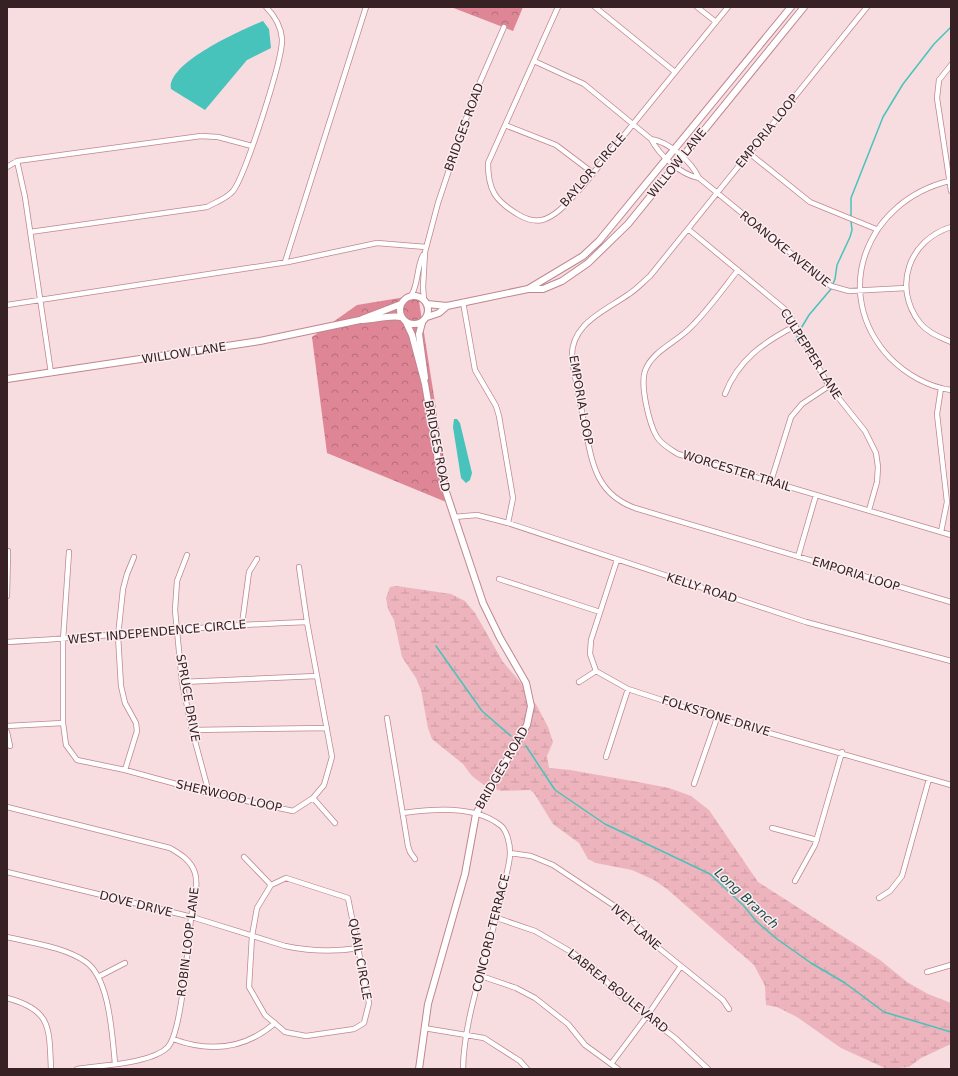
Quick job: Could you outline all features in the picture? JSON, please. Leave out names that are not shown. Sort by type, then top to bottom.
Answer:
[{"type":"street","points":[[30,232],[207,207],[222,199],[232,191],[240,179],[252,146],[272,83],[282,45],[279,24],[273,14],[266,7]]},
{"type":"street","points":[[285,262],[366,7]]},
{"type":"street","name":"BAYLOR CIRCLE","points":[[558,7],[488,163],[491,188],[497,199],[504,207],[527,219],[542,220],[556,213],[593,173],[728,7]]},
{"type":"street","points":[[595,7],[675,72]]},
{"type":"street","points":[[697,7],[716,22]]},
{"type":"street","name":"WILLOW LANE","points":[[427,317],[438,313],[447,306],[463,302],[528,289],[543,289],[562,281],[588,263],[628,224],[804,7]]},
{"type":"street","name":"EMPORIA LOOP","points":[[867,7],[688,229],[642,283],[629,295],[585,324],[574,341],[572,360],[594,469],[609,492],[628,506],[951,602]]},
{"type":"street","name":"WILLOW LANE","points":[[528,289],[583,256],[599,241],[788,8]]},
{"type":"street","name":"BRIDGES ROAD","points":[[411,296],[417,286],[419,263],[425,249],[438,202],[472,98],[504,27]]},
{"type":"street","points":[[534,61],[584,84],[651,138]]},
{"type":"street","points":[[951,65],[940,80],[936,98],[951,191]]},
{"type":"street","points":[[506,125],[556,145],[593,173]]},
{"type":"street","points":[[7,166],[17,161],[201,136],[218,137],[252,146]]},
{"type":"street","name":"ROANOKE AVENUE","points":[[651,138],[656,148],[675,165],[691,177],[699,178]]},
{"type":"street","name":"ROANOKE AVENUE","points":[[651,138],[660,140],[674,150],[696,171],[699,178],[831,286],[840,290],[861,291],[906,288]]},
{"type":"street","points":[[749,153],[810,202],[876,230]]},
{"type":"street","points":[[17,161],[30,232],[51,373]]},
{"type":"street","points":[[949,181],[934,185],[909,197],[892,211],[876,230],[864,257],[861,291],[867,322],[875,338],[896,365],[909,374],[941,388],[951,390]]},
{"type":"street","points":[[951,227],[940,230],[925,240],[914,254],[908,270],[906,288],[910,307],[920,323],[935,336],[951,342]]},
{"type":"street","name":"CULPEPPER LANE","points":[[688,229],[787,311],[829,386],[865,431],[876,453],[878,467],[877,482],[869,510]]},
{"type":"street","points":[[7,305],[285,262],[376,243],[425,249]]},
{"type":"street","name":"BRIDGES ROAD","points":[[425,249],[422,288],[426,302]]},
{"type":"street","name":"WORCESTER TRAIL","points":[[738,270],[691,327],[652,359],[645,372],[643,385],[651,424],[657,437],[664,446],[678,454],[951,535]]},
{"type":"street","points":[[411,296],[418,296],[426,302],[429,310],[427,317],[422,323],[413,325],[406,322],[401,317],[401,304],[405,299],[411,296]]},
{"type":"street","name":"WILLOW LANE","points":[[426,302],[447,306]]},
{"type":"street","points":[[463,302],[475,370],[496,406],[499,416],[513,498],[508,523]]},
{"type":"street","name":"WILLOW LANE","points":[[7,379],[260,341],[360,320],[401,304]]},
{"type":"street","name":"WILLOW LANE","points":[[360,320],[371,320],[391,316],[401,317]]},
{"type":"street","name":"BRIDGES ROAD","points":[[406,322],[412,335],[425,384],[438,460],[454,517],[483,604],[500,638],[526,683],[531,700],[531,712],[527,725],[476,814],[465,874],[428,1004],[419,1069]]},
{"type":"street","name":"BRIDGES ROAD","points":[[422,323],[419,334],[425,370],[425,384]]},
{"type":"street","points":[[725,394],[730,380],[759,347],[770,339],[795,326]]},
{"type":"street","points":[[771,481],[791,417],[802,404],[829,386]]},
{"type":"street","points":[[941,388],[936,414],[947,502],[941,532]]},
{"type":"street","points":[[798,556],[816,495]]},
{"type":"street","name":"KELLY ROAD","points":[[454,517],[477,515],[508,523],[806,622],[951,661]]},
{"type":"street","points":[[7,596],[8,551]]},
{"type":"street","name":"SHERWOOD LOOP","points":[[68,552],[63,640],[63,723],[66,745],[77,760],[125,770],[209,793],[293,811],[312,798],[324,785],[332,757],[307,622],[299,567]]},
{"type":"street","name":"SPRUCE DRIVE","points":[[187,555],[177,581],[175,610],[182,682],[192,730],[209,793]]},
{"type":"street","points":[[125,770],[137,731],[136,723],[125,704],[121,686],[118,636],[123,589],[134,557]]},
{"type":"street","points":[[242,624],[249,572],[257,559]]},
{"type":"street","points":[[579,682],[596,671],[590,654],[591,640],[617,560]]},
{"type":"street","points":[[499,578],[600,612]]},
{"type":"street","name":"WEST INDEPENDENCE CIRCLE","points":[[7,642],[118,636],[177,629],[242,624],[307,622]]},
{"type":"street","name":"FOLKSTONE DRIVE","points":[[596,671],[628,689],[717,718],[842,752],[951,785]]},
{"type":"street","points":[[182,682],[317,676]]},
{"type":"street","points":[[606,757],[628,689]]},
{"type":"street","points":[[388,718],[408,846],[415,859]]},
{"type":"street","points":[[694,784],[717,718]]},
{"type":"street","points":[[7,726],[63,723]]},
{"type":"street","points":[[192,730],[327,728]]},
{"type":"street","points":[[7,732],[10,746]]},
{"type":"street","points":[[795,881],[817,840],[842,752]]},
{"type":"street","points":[[879,898],[890,891],[902,876],[929,779]]},
{"type":"street","points":[[312,798],[335,823]]},
{"type":"street","name":"ROBIN LOOP LANE","points":[[7,807],[145,840],[170,848],[183,856],[195,873],[192,917],[177,1023],[173,1039]]},
{"type":"street","name":"CONCORD TERRACE","points":[[403,813],[438,809],[476,814],[501,825],[507,836],[510,853],[497,918],[466,1034],[463,1069]]},
{"type":"street","points":[[772,828],[817,840]]},
{"type":"street","name":"IVEY LANE","points":[[510,853],[531,856],[553,865],[613,905],[631,919],[655,945],[723,1000],[729,1009]]},
{"type":"street","points":[[244,857],[271,885]]},
{"type":"street","name":"DOVE DRIVE","points":[[7,872],[192,917],[252,936],[301,949],[340,950],[359,948]]},
{"type":"street","name":"QUAIL CIRCLE","points":[[286,878],[348,898],[369,1003],[364,1023],[354,1029],[306,1036],[285,1032],[265,1015],[249,987],[252,936],[257,908],[271,885],[286,878]]},
{"type":"street","name":"LABREA BOULEVARD","points":[[497,918],[535,931],[573,953],[598,972],[618,994],[676,1038],[708,1069]]},
{"type":"street","points":[[7,937],[51,948],[78,958],[90,965],[98,977],[106,998],[115,1063]]},
{"type":"street","points":[[98,977],[125,963]]},
{"type":"street","points":[[927,972],[951,965]]},
{"type":"street","points":[[612,1064],[681,966]]},
{"type":"street","points":[[481,976],[516,988],[535,998],[568,1024],[585,1045],[618,1069]]},
{"type":"street","points":[[7,998],[31,1006],[42,1016],[49,1036],[51,1069]]},
{"type":"street","points":[[77,1069],[154,1055],[168,1046],[173,1039],[200,1046],[219,1047],[252,1040],[275,1023]]},
{"type":"street","points":[[424,1028],[484,1038],[520,1061],[527,1069]]},
{"type":"green space","points":[[451,7],[523,7],[513,31]]},
{"type":"green space","points":[[418,295],[451,504],[327,453],[312,337],[357,305]]},
{"type":"green space","points":[[397,586],[451,594],[465,601],[475,613],[503,662],[521,683],[537,706],[548,727],[553,742],[547,756],[549,768],[570,770],[669,788],[691,796],[709,810],[758,882],[880,960],[907,982],[928,994],[951,1003],[951,1044],[921,1058],[909,1067],[887,1069],[841,1048],[797,1017],[777,1007],[766,1005],[765,986],[754,965],[667,889],[654,880],[632,870],[596,863],[588,859],[579,843],[553,824],[534,793],[530,790],[501,791],[484,785],[472,776],[463,764],[432,739],[428,728],[421,690],[416,678],[402,657],[394,620],[388,609],[386,598],[390,587]]},
{"type":"water","points":[[263,21],[269,29],[271,48],[247,60],[205,110],[171,89],[173,79],[180,69],[193,58],[239,31]]},
{"type":"water","points":[[454,419],[457,419],[460,423],[472,473],[470,480],[466,483],[461,478],[453,427]]},
{"type":"waterway","points":[[851,217],[851,198],[883,117],[903,84],[934,44],[951,27]]},
{"type":"waterway","points":[[800,330],[809,315],[831,289],[835,279],[837,265],[850,237],[852,230],[851,221]]},
{"type":"waterway","points":[[796,341],[798,333]]},
{"type":"waterway","name":"Long Branch","points":[[436,646],[482,711],[511,736]]},
{"type":"waterway","name":"Long Branch","points":[[526,746],[555,790],[605,824],[710,874],[743,905],[757,922],[777,939],[811,963],[845,983],[884,1012],[951,1032]]}]
